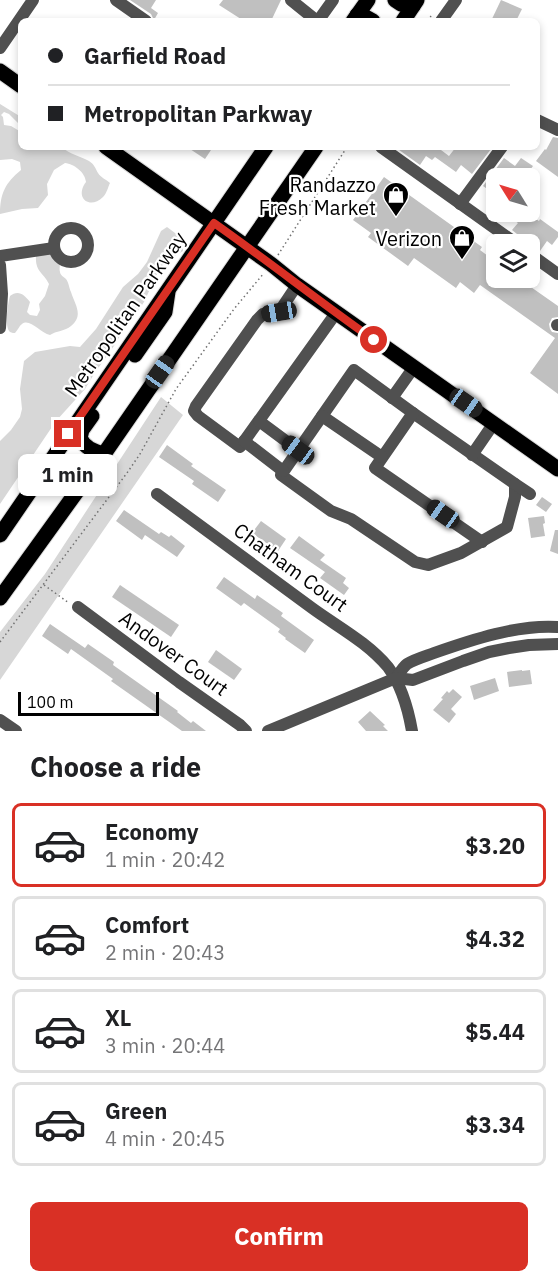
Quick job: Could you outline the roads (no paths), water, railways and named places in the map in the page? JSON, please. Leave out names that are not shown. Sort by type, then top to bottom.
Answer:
[{"type":"main road","points":[[355,18],[368,0]]},
{"type":"main road","points":[[395,0],[401,4],[415,3]]},
{"type":"main road","points":[[405,18],[415,3]]},
{"type":"main road","points":[[0,71],[18,84]]},
{"type":"main road","points":[[110,150],[558,469]]},
{"type":"main road","name":"Metropolitan Parkway","points":[[0,535],[264,150]]},
{"type":"main road","points":[[0,597],[104,454],[314,150]]},
{"type":"main road","points":[[104,454],[85,446],[80,438],[82,430],[165,312],[169,286]]},
{"type":"street","points":[[21,18],[33,0]]},
{"type":"street","points":[[116,0],[142,18]]},
{"type":"street","points":[[291,0],[313,18]]},
{"type":"street","points":[[319,18],[333,0]]},
{"type":"street","points":[[443,18],[456,0]]},
{"type":"street","points":[[0,48],[18,22]]},
{"type":"street","points":[[540,121],[558,130]]},
{"type":"street","points":[[385,150],[503,234]]},
{"type":"street","points":[[460,204],[500,150]]},
{"type":"street","points":[[0,256],[54,248]]},
{"type":"street","points":[[540,261],[558,274]]},
{"type":"street","points":[[0,265],[2,294],[0,328]]},
{"type":"street","points":[[297,285],[279,312],[263,314],[256,320],[194,411],[240,447],[336,313]]},
{"type":"street","points":[[392,398],[414,367]]},
{"type":"street","points":[[515,484],[515,497],[507,527],[461,553],[428,565],[415,562],[351,519],[331,511],[281,475],[354,370],[530,494]]},
{"type":"street","points":[[413,413],[375,468],[482,542]]},
{"type":"street","points":[[322,416],[382,457]]},
{"type":"street","points":[[259,422],[298,450]]},
{"type":"street","points":[[472,455],[494,423]]},
{"type":"street","points":[[244,441],[284,471]]},
{"type":"street","name":"Chatham Court","points":[[157,494],[323,616],[361,641],[396,678]]},
{"type":"street","name":"Andover Court","points":[[78,607],[246,731]]},
{"type":"street","points":[[396,678],[406,664],[460,644],[527,628],[558,627]]},
{"type":"street","points":[[268,731],[396,678],[413,680],[499,650],[529,645],[558,644]]},
{"type":"street","points":[[396,678],[404,695],[412,731]]},
{"type":"street","points":[[0,720],[16,731]]},
{"type":"place","name":"Randazzo Fresh Market","points":[[396,218]]},
{"type":"place","name":"Verizon","points":[[462,261]]}]
